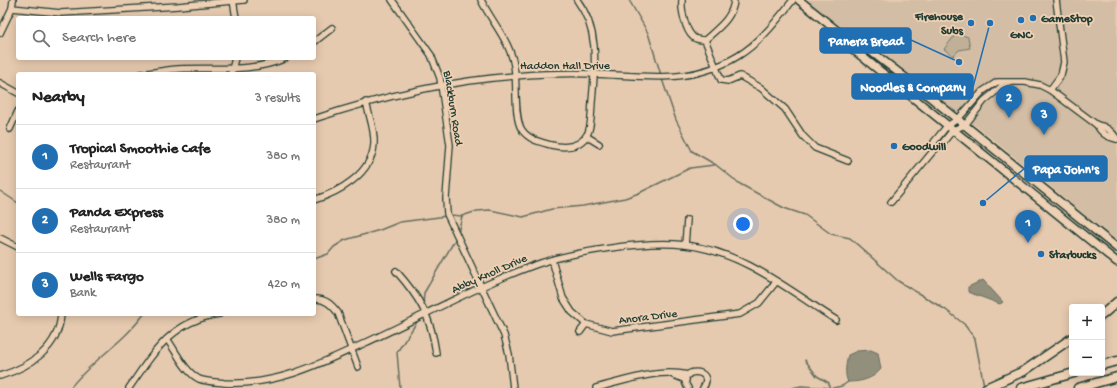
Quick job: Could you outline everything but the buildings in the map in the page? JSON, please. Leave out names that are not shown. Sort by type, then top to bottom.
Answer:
[{"type":"highway","points":[[1105,312],[1117,302]]},
{"type":"highway","points":[[986,388],[1024,371],[1069,340]]},
{"type":"highway","points":[[1105,364],[1117,361]]},
{"type":"highway","points":[[1021,388],[1069,374]]},
{"type":"highway","points":[[1078,388],[1117,377]]},
{"type":"main road","points":[[799,0],[846,38],[849,46],[1117,262]]},
{"type":"main road","points":[[846,38],[854,39],[965,124],[1117,248]]},
{"type":"street","points":[[0,33],[12,8],[13,0]]},
{"type":"street","points":[[12,8],[61,16],[244,0]]},
{"type":"street","name":"Blackburn Road","points":[[392,0],[431,55],[441,85],[450,145],[446,198],[447,214],[504,334],[509,354],[513,388]]},
{"type":"street","points":[[481,0],[490,18],[509,46],[513,57],[516,76],[518,119],[521,129],[526,135],[535,140],[563,147],[575,145],[586,136],[590,127],[595,52],[593,35],[585,14],[576,0]]},
{"type":"street","points":[[682,0],[682,7],[690,34],[695,38],[705,40]]},
{"type":"street","points":[[705,40],[728,18],[733,8],[734,0]]},
{"type":"street","name":"Haddon Hall Drive","points":[[316,118],[366,102],[441,85],[516,76],[594,74],[666,78],[696,74],[732,60],[751,47],[773,26],[794,0]]},
{"type":"street","points":[[1050,90],[1061,75],[1064,62],[1056,0]]},
{"type":"street","points":[[233,1],[236,16]]},
{"type":"street","points":[[316,40],[332,28]]},
{"type":"street","points":[[705,40],[721,80],[728,81],[740,76],[761,88],[785,109],[803,136],[815,148],[848,161]]},
{"type":"street","points":[[232,71],[235,60]]},
{"type":"street","points":[[156,72],[178,69],[232,71],[279,60]]},
{"type":"street","points":[[892,202],[934,150],[940,146],[950,128],[983,91],[997,82],[1030,82],[1050,90],[1096,125]]},
{"type":"street","points":[[0,83],[16,92]]},
{"type":"street","points":[[950,128],[965,124],[984,101],[1006,83]]},
{"type":"street","points":[[316,200],[323,198],[354,179],[364,170],[370,159],[374,137],[366,102]]},
{"type":"street","points":[[10,129],[16,116]]},
{"type":"street","points":[[586,136],[600,144]]},
{"type":"street","points":[[685,245],[687,220]]},
{"type":"street","points":[[0,238],[16,246]]},
{"type":"street","name":"Abby Knoll Drive","points":[[167,339],[192,374],[200,379],[217,382],[253,382],[274,379],[327,361],[515,272],[552,260],[581,254],[638,246],[685,245],[726,255],[752,267],[836,320]]},
{"type":"street","name":"Anora Drive","points":[[552,260],[565,302],[572,312],[586,324],[604,330],[620,331],[732,316],[747,311],[759,303],[776,282]]},
{"type":"street","points":[[396,271],[415,292],[432,329],[436,353]]},
{"type":"street","points":[[316,299],[325,301],[338,313],[358,367]]},
{"type":"street","points":[[0,376],[28,364],[47,350],[58,330],[61,316]]},
{"type":"street","points":[[129,388],[156,349],[177,330],[192,321],[205,316]]},
{"type":"street","points":[[580,332],[586,324]]},
{"type":"street","points":[[596,388],[667,372],[687,377]]},
{"type":"street","points":[[687,377],[693,372],[701,373],[705,380],[703,388]]},
{"type":"street","points":[[687,377],[688,388]]},
{"type":"shaded area","points":[[803,0],[1117,0],[1117,241],[978,127]]},
{"type":"shaded area","points":[[957,33],[968,37],[970,48],[959,50],[953,56],[944,49]]},
{"type":"shaded area","points":[[983,280],[1003,302],[1000,304],[968,292],[968,287]]},
{"type":"shaded area","points":[[871,350],[878,353],[881,369],[866,379],[848,382],[846,365],[848,355],[857,351]]},
{"type":"waterway","points":[[629,0],[648,33],[661,75]]},
{"type":"waterway","points":[[662,79],[676,120],[692,151],[716,165],[740,184],[784,208],[805,215],[831,234],[850,238],[898,281],[946,310],[964,324],[975,339],[984,386]]},
{"type":"waterway","points":[[450,215],[462,216],[477,211],[490,210],[523,217],[552,209],[583,206],[625,198],[639,193],[690,168],[714,165]]},
{"type":"waterway","points":[[0,191],[16,202]]},
{"type":"waterway","points":[[316,258],[328,254],[334,247],[345,240],[380,230],[400,222],[447,216]]},
{"type":"waterway","points":[[458,233],[462,216]]},
{"type":"waterway","points":[[423,306],[424,293],[456,238]]},
{"type":"waterway","points":[[70,388],[88,369],[127,334],[142,316]]},
{"type":"waterway","points":[[400,388],[397,352],[419,319]]},
{"type":"waterway","points":[[805,360],[817,376],[829,383],[829,387]]},
{"type":"waterway","points":[[833,388],[842,386],[848,382]]},
{"type":"waterway","points":[[792,388],[801,386],[832,388]]},
{"type":"place","name":"GameStop","points":[[1033,18]]},
{"type":"place","name":"GNC","points":[[1021,20]]},
{"type":"place","name":"Firehouse Subs","points":[[971,23]]},
{"type":"place","name":"Noodles & Company","points":[[990,23]]},
{"type":"place","name":"Panera Bread","points":[[959,62]]},
{"type":"place","name":"Panda Express","points":[[1009,118]]},
{"type":"place","name":"Wells Fargo","points":[[1044,135]]},
{"type":"place","name":"Goodwill","points":[[894,146]]},
{"type":"place","name":"Papa John's","points":[[983,203]]},
{"type":"place","name":"Tropical Smoothie Cafe","points":[[1028,243]]},
{"type":"place","name":"Starbucks","points":[[1041,254]]}]
